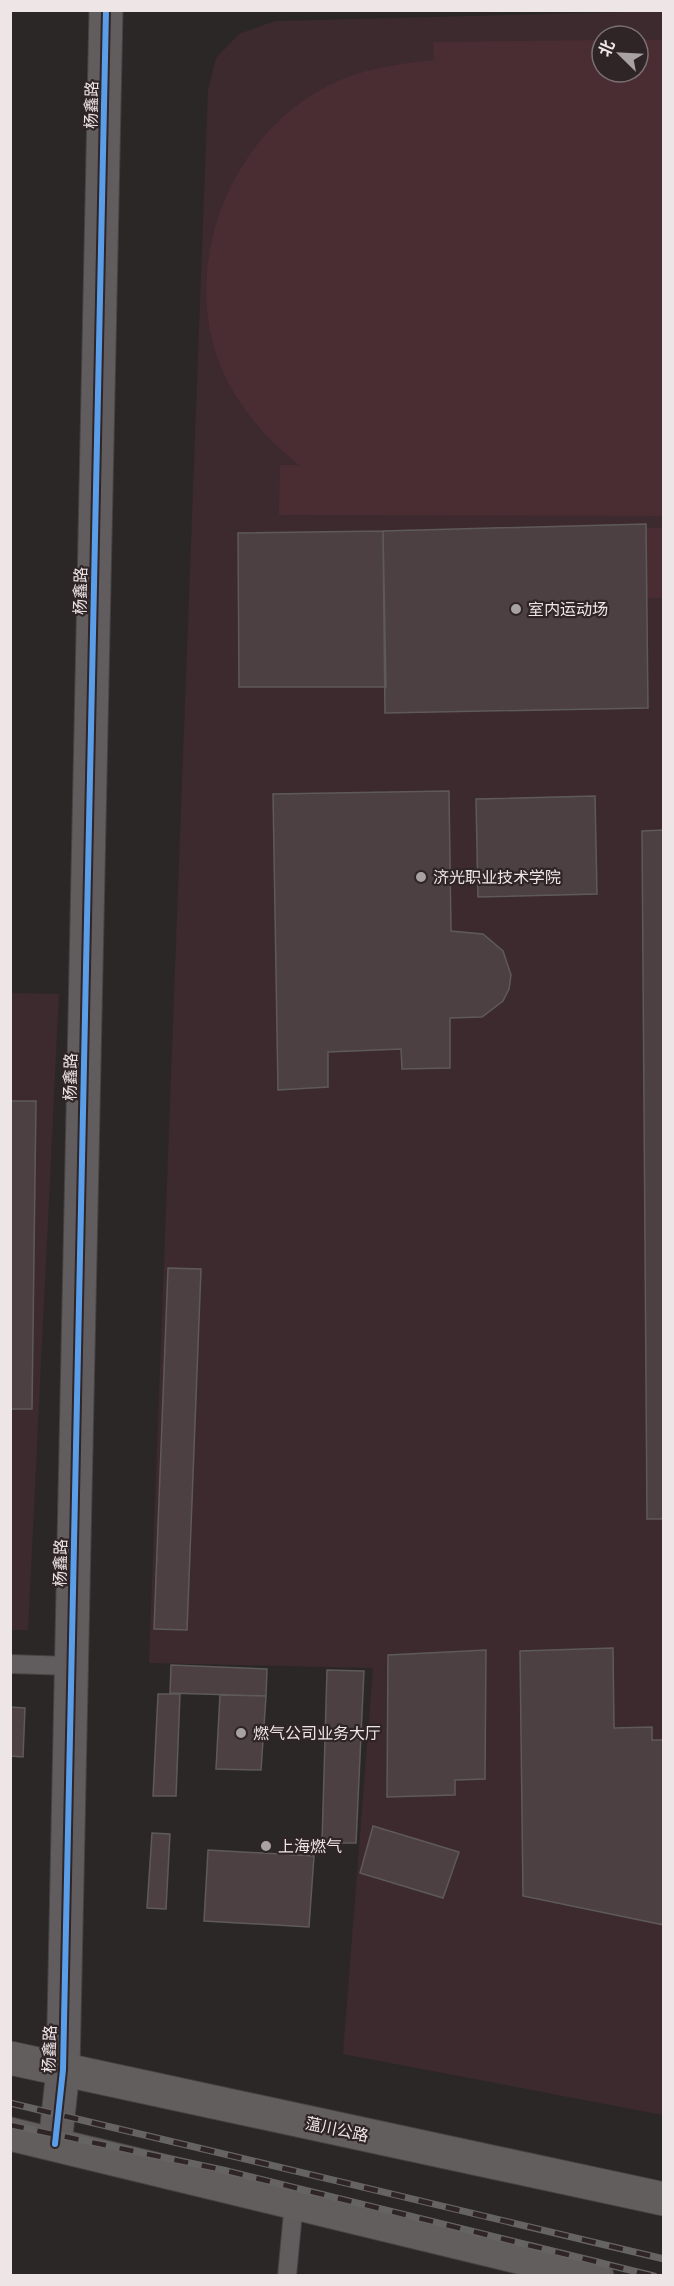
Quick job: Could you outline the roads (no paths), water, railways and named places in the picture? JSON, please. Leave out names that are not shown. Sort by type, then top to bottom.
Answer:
[{"type":"main road","name":"蕰川公路","points":[[10,2058],[663,2199]]},
{"type":"main road","points":[[10,2134],[593,2275]]},
{"type":"street","name":"杨鑫路","points":[[55,2144],[63,2070],[106,10]]},
{"type":"lane","points":[[10,1664],[71,1666]]},
{"type":"lane","points":[[287,2276],[294,2202]]},
{"type":"railway","points":[[10,2103],[664,2259]]},
{"type":"railway","points":[[10,2125],[223,2170],[654,2276]]},
{"type":"place","name":"室内运动场","points":[[516,609]]},
{"type":"place","name":"济光职业技术学院","points":[[421,877]]},
{"type":"place","name":"燃气公司业务大厅","points":[[241,1733]]},
{"type":"place","name":"上海燃气","points":[[266,1846]]}]
